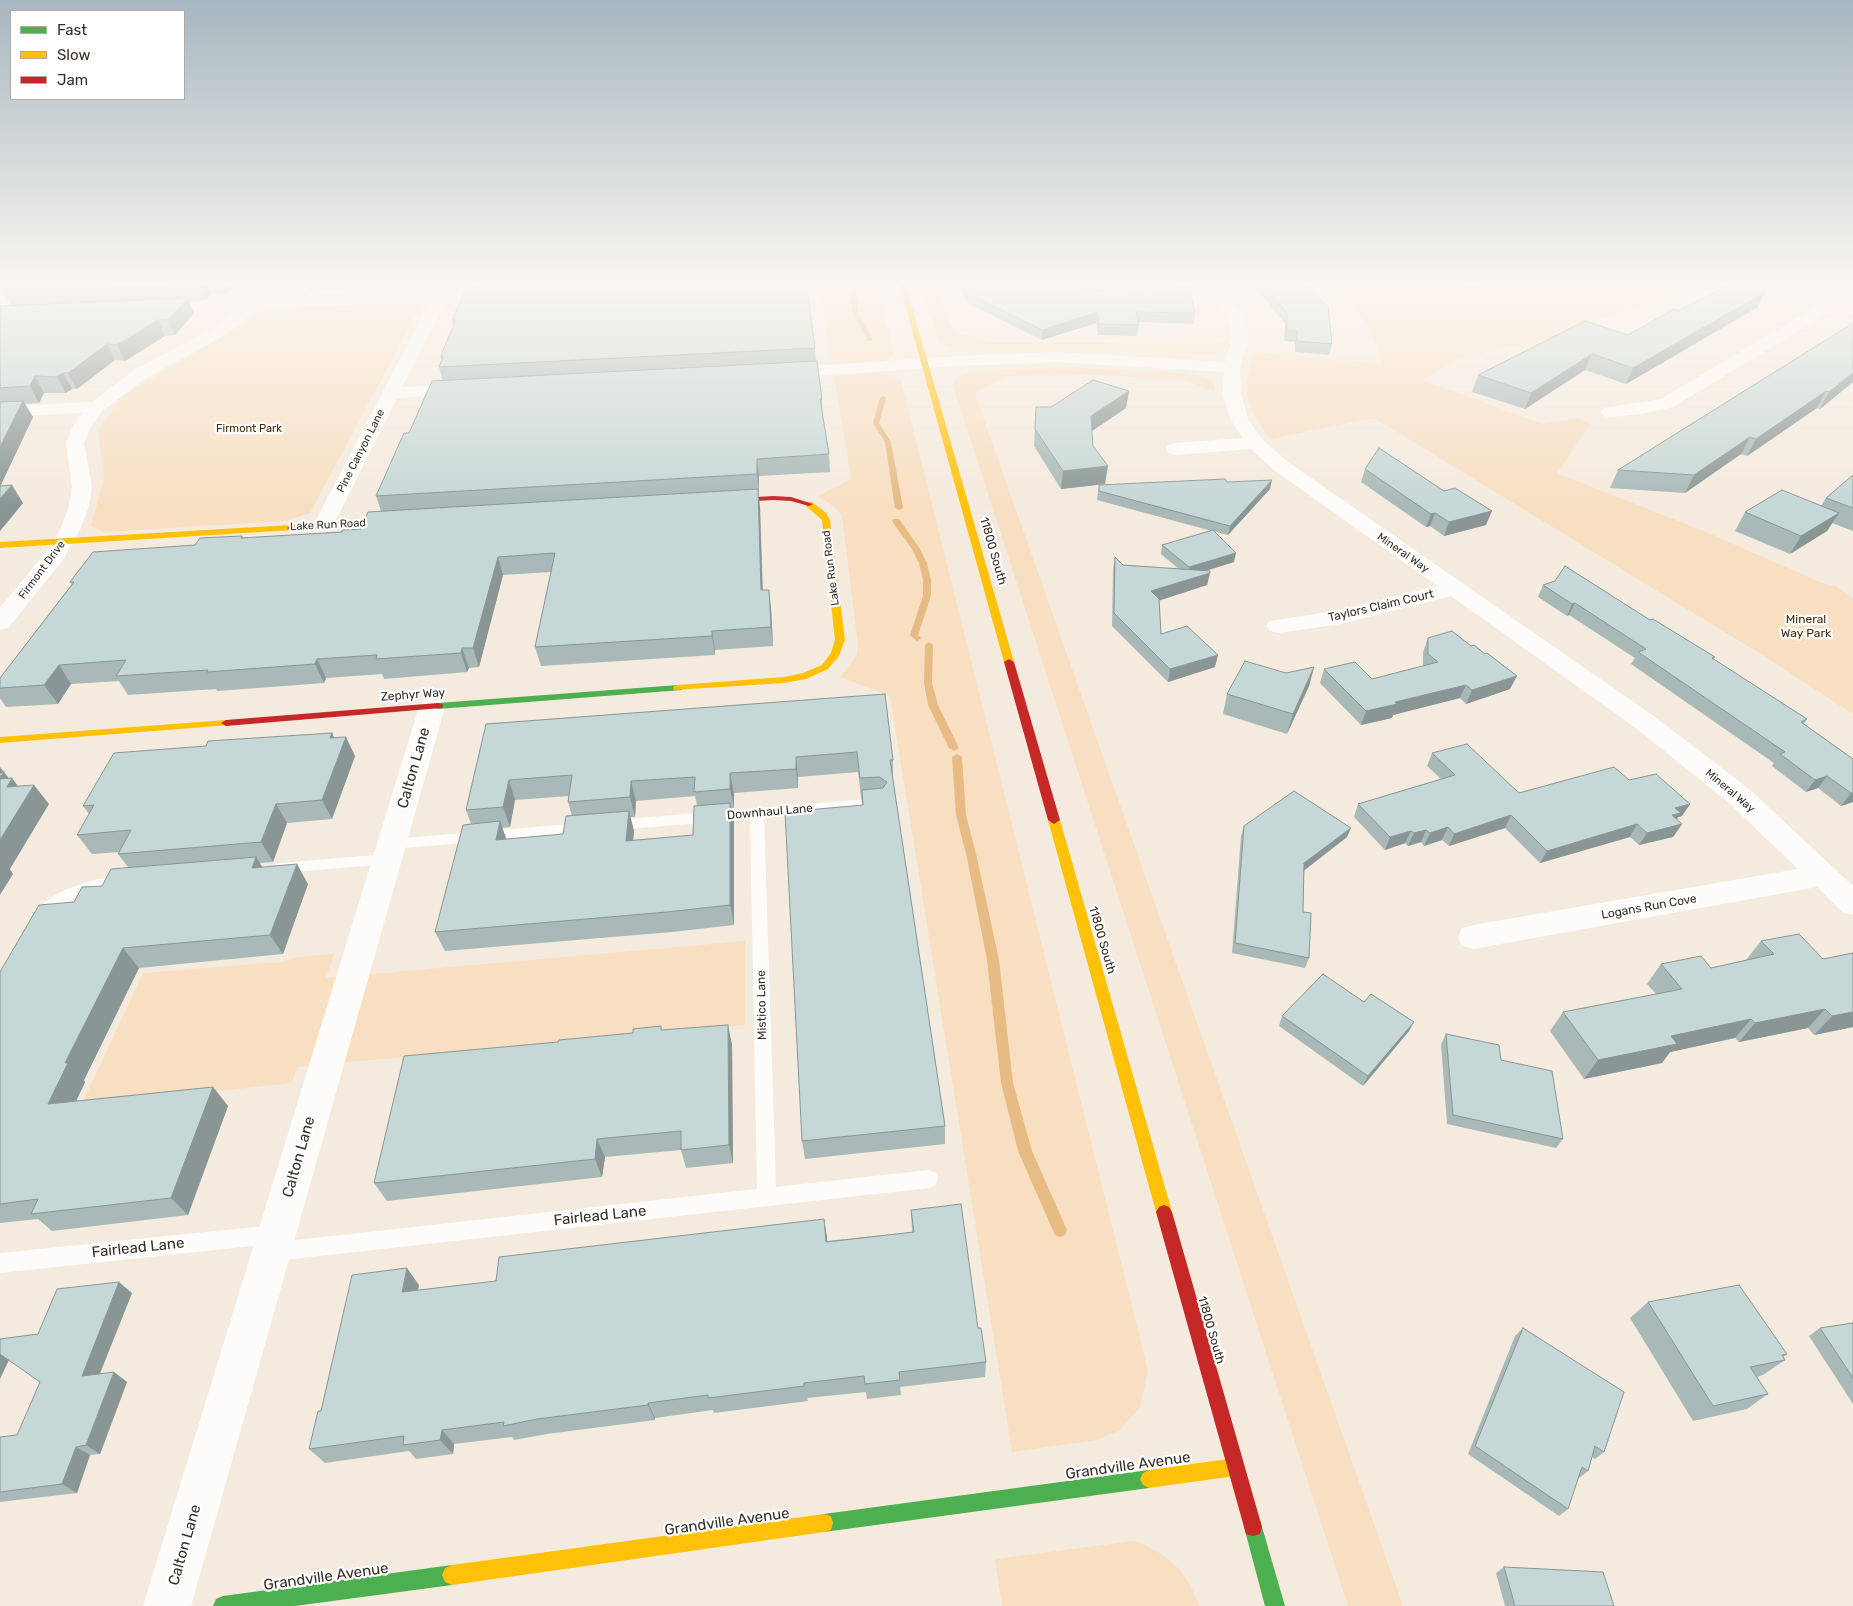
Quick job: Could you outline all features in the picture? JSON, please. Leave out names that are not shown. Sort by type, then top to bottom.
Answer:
[{"type":"street","name":"Firmont Drive","points":[[0,623],[64,541],[75,518],[81,497],[81,477],[75,443],[82,426],[96,407],[140,374],[170,358]]},
{"type":"street","name":"Pine Canyon Lane","points":[[323,526],[408,358]]},
{"type":"street","name":"11800 South","points":[[924,358],[1275,1606]]},
{"type":"street","points":[[761,374],[1019,358],[1100,358],[1232,368]]},
{"type":"street","name":"Mineral Way","points":[[1235,358],[1232,368],[1232,394],[1239,419],[1255,443],[1281,466],[1646,723],[1738,796],[1853,904]]},
{"type":"street","points":[[1610,412],[1642,409],[1667,403],[1742,358]]},
{"type":"street","points":[[390,393],[482,388]]},
{"type":"street","points":[[0,412],[96,407]]},
{"type":"street","points":[[1175,449],[1255,443]]},
{"type":"street","name":"Lake Run Road","points":[[714,502],[773,498],[791,499],[808,503],[823,515],[826,520],[840,640],[836,654],[825,667]]},
{"type":"street","name":"Lake Run Road","points":[[0,545],[411,520]]},
{"type":"street","name":"Taylors Claim Court","points":[[1278,626],[1341,617],[1454,589]]},
{"type":"street","name":"Zephyr Way","points":[[0,740],[784,680],[806,676],[825,667]]},
{"type":"street","name":"Calton Lane","points":[[167,1606],[432,707]]},
{"type":"street","name":"Logans Run Cove","points":[[1473,937],[1824,876]]},
{"type":"street","name":"Grandville Avenue","points":[[222,1606],[1235,1466]]},
{"type":"lane","name":"Downhaul Lane","points":[[266,869],[598,827],[879,803]]},
{"type":"lane","name":"Mistico Lane","points":[[757,813],[767,1197]]},
{"type":"lane","points":[[29,926],[40,914],[60,898],[97,885],[139,880]]},
{"type":"lane","name":"Fairlead Lane","points":[[0,1263],[274,1243],[767,1197],[929,1179]]},
{"type":"green space","name":"Firmont Park","points":[[186,358],[393,358],[310,513],[285,521],[104,532],[91,526],[104,478],[98,430],[123,396]]},
{"type":"green space","points":[[831,358],[890,358],[878,362],[832,365]]},
{"type":"green space","name":"Mineral Way Park","points":[[1252,358],[1317,358],[1383,364],[1381,358],[1464,358],[1457,360],[1422,380],[1543,424],[1578,418],[1591,424],[1557,473],[1706,532],[1822,583],[1836,586],[1853,599],[1853,714],[1772,661],[1374,418],[1270,439],[1254,415],[1247,395],[1247,381]]},
{"type":"green space","points":[[1071,367],[1187,373],[1207,378],[1215,385],[1215,390],[1206,389],[1186,380],[1094,375],[1005,376],[975,394],[1403,1606],[1348,1606],[953,386],[956,377],[972,371]]},
{"type":"green space","points":[[877,373],[901,380],[1148,1371],[1140,1407],[1120,1430],[1097,1440],[1012,1452],[890,696],[840,677],[857,655],[858,645],[842,516],[834,506],[817,496],[851,479],[834,376]]},
{"type":"green space","points":[[745,941],[745,1025],[297,1067],[292,1083],[81,1106],[143,973],[282,962],[298,957],[334,954],[326,978]]},
{"type":"green space","points":[[1134,1541],[1163,1555],[1180,1570],[1189,1583],[1200,1606],[1002,1606],[995,1559]]},
{"type":"building","points":[[0,358],[88,358],[68,373],[63,373],[57,377],[35,376],[30,386],[0,388]]},
{"type":"building","points":[[443,358],[618,358],[439,367]]},
{"type":"building","points":[[1512,358],[1586,358],[1531,393],[1478,375]]},
{"type":"building","points":[[1604,358],[1650,358],[1633,368]]},
{"type":"building","points":[[1797,358],[1853,358],[1853,373],[1829,392],[1826,391],[1756,439],[1750,437],[1694,475],[1618,470]]},
{"type":"building","points":[[817,361],[822,399],[820,399],[829,454],[757,459],[757,474],[376,496],[404,433],[409,433],[432,381]]},
{"type":"building","points":[[1093,380],[1129,391],[1091,416],[1093,446],[1108,466],[1063,471],[1035,429],[1036,407],[1051,407]]},
{"type":"building","points":[[23,401],[0,447],[0,402]]},
{"type":"building","points":[[1379,448],[1444,491],[1455,488],[1492,511],[1449,522],[1435,513],[1431,514],[1365,469]]},
{"type":"building","points":[[1853,475],[1853,508],[1826,498]]},
{"type":"building","points":[[1225,479],[1227,482],[1272,480],[1230,526],[1099,491],[1099,485]]},
{"type":"building","points":[[12,485],[0,499],[0,486]]},
{"type":"building","points":[[758,489],[761,590],[769,590],[771,627],[712,631],[712,636],[535,647],[555,553],[498,557],[473,648],[462,648],[461,653],[376,659],[377,655],[317,659],[315,664],[116,676],[126,660],[59,665],[44,685],[0,688],[0,678],[74,582],[70,582],[93,552],[195,545],[200,538],[242,536],[241,538],[342,532],[342,530],[361,529],[368,512]]},
{"type":"building","points":[[1782,490],[1839,513],[1801,536],[1745,512]]},
{"type":"building","points":[[1213,530],[1236,553],[1189,567],[1162,545]]},
{"type":"building","points":[[1115,557],[1123,565],[1210,571],[1210,573],[1151,591],[1159,599],[1161,634],[1187,626],[1218,655],[1170,669],[1114,613]]},
{"type":"building","points":[[1565,566],[1650,620],[1653,619],[1715,657],[1712,658],[1807,719],[1801,722],[1853,759],[1853,793],[1827,776],[1815,780],[1780,754],[1785,752],[1638,652],[1646,649],[1575,603],[1572,604],[1543,585],[1555,581]]},
{"type":"building","points":[[1452,631],[1471,646],[1474,645],[1485,654],[1487,653],[1517,676],[1472,690],[1466,685],[1366,711],[1324,669],[1355,662],[1372,679],[1438,662],[1428,654],[1428,638]]},
{"type":"building","points":[[1245,661],[1286,673],[1314,667],[1293,714],[1227,694]]},
{"type":"building","points":[[885,694],[893,760],[890,760],[945,1126],[802,1141],[785,812],[863,805],[862,790],[883,788],[887,782],[879,777],[860,778],[857,752],[796,757],[796,769],[730,773],[730,789],[694,792],[695,777],[631,781],[630,797],[568,802],[572,775],[509,780],[503,807],[466,810],[486,724]]},
{"type":"building","points":[[332,733],[330,738],[346,737],[322,800],[276,804],[261,842],[118,854],[131,830],[77,835],[94,805],[83,806],[114,753],[206,746],[208,741]]},
{"type":"building","points":[[1467,744],[1519,793],[1614,767],[1629,780],[1656,774],[1690,804],[1675,808],[1681,813],[1672,815],[1682,824],[1647,833],[1637,824],[1547,851],[1511,815],[1454,834],[1448,827],[1430,833],[1426,830],[1414,833],[1411,831],[1390,837],[1358,804],[1455,775],[1432,753]]},
{"type":"building","points":[[12,778],[7,787],[34,785],[0,840],[0,779]]},
{"type":"building","points":[[1294,791],[1351,828],[1304,863],[1303,912],[1311,913],[1309,958],[1235,943],[1244,826]]},
{"type":"building","points":[[730,803],[730,905],[435,932],[463,825],[500,821],[496,840],[563,834],[566,816],[629,811],[626,841],[693,835],[694,806]]},
{"type":"building","points":[[256,857],[252,868],[297,864],[270,935],[123,948],[65,1063],[68,1063],[48,1104],[213,1087],[171,1198],[31,1214],[38,1199],[0,1204],[0,972],[39,905],[74,902],[82,887],[102,886],[111,869]]},
{"type":"building","points":[[1799,934],[1823,959],[1853,953],[1853,1012],[1832,1016],[1825,1009],[1755,1023],[1751,1019],[1671,1036],[1677,1044],[1598,1060],[1563,1012],[1682,989],[1661,964],[1701,956],[1711,968],[1774,954],[1761,941]]},
{"type":"building","points":[[1323,974],[1364,1002],[1371,994],[1414,1022],[1368,1076],[1282,1016]]},
{"type":"building","points":[[728,1025],[729,1145],[681,1150],[681,1131],[597,1139],[595,1159],[374,1183],[404,1056],[558,1042],[559,1040],[633,1033],[633,1029],[661,1026],[661,1030]]},
{"type":"building","points":[[1446,1034],[1499,1045],[1501,1060],[1552,1071],[1563,1139],[1453,1115]]},
{"type":"building","points":[[961,1204],[978,1328],[981,1328],[986,1362],[899,1372],[900,1380],[865,1384],[864,1376],[804,1383],[804,1386],[708,1398],[708,1395],[648,1403],[648,1405],[537,1419],[503,1426],[504,1422],[442,1430],[440,1440],[403,1445],[404,1436],[309,1449],[318,1411],[321,1411],[352,1275],[407,1268],[402,1292],[496,1281],[499,1257],[824,1219],[826,1242],[914,1232],[911,1210]]},
{"type":"building","points":[[119,1282],[82,1376],[114,1372],[86,1445],[76,1447],[62,1484],[0,1492],[0,1437],[17,1435],[40,1382],[0,1354],[0,1339],[38,1334],[57,1289]]},
{"type":"building","points":[[1739,1285],[1787,1354],[1782,1355],[1785,1360],[1750,1367],[1768,1394],[1713,1406],[1648,1302]]},
{"type":"building","points":[[1853,1323],[1853,1378],[1820,1328]]},
{"type":"building","points":[[1523,1328],[1624,1392],[1604,1452],[1595,1446],[1588,1471],[1582,1467],[1568,1509],[1475,1446]]},
{"type":"building","points":[[1504,1567],[1603,1572],[1614,1606],[1515,1606]]},
{"type":"waterway","points":[[883,398],[876,423],[888,442],[899,508]]},
{"type":"waterway","points":[[896,521],[916,549],[923,563],[927,580],[927,596],[914,635],[917,638]]},
{"type":"waterway","points":[[929,645],[928,683],[933,705],[954,748]]},
{"type":"waterway","points":[[957,757],[961,815],[993,960],[1007,1083],[1025,1151],[1060,1230]]},
{"type":"traffic: fast","points":[[438,706],[678,688]]},
{"type":"traffic: fast","points":[[824,1523],[1149,1479]]},
{"type":"traffic: fast","points":[[1253,1527],[1275,1606]]},
{"type":"traffic: fast","points":[[223,1606],[452,1575]]},
{"type":"traffic: slow","points":[[923,358],[1009,662]]},
{"type":"traffic: slow","points":[[678,688],[784,680],[806,676],[825,667],[836,654],[840,640],[826,520],[823,515],[809,504]]},
{"type":"traffic: slow","points":[[0,545],[291,528]]},
{"type":"traffic: slow","points":[[0,740],[226,723]]},
{"type":"traffic: slow","points":[[1054,820],[1164,1212]]},
{"type":"traffic: slow","points":[[1149,1479],[1235,1467]]},
{"type":"traffic: slow","points":[[452,1575],[824,1523]]},
{"type":"traffic: jam","points":[[723,501],[773,498],[791,499],[809,504]]},
{"type":"traffic: jam","points":[[291,528],[400,521]]},
{"type":"traffic: jam","points":[[1009,662],[1054,820]]},
{"type":"traffic: jam","points":[[226,723],[438,706]]},
{"type":"traffic: jam","points":[[1164,1212],[1253,1527]]}]
